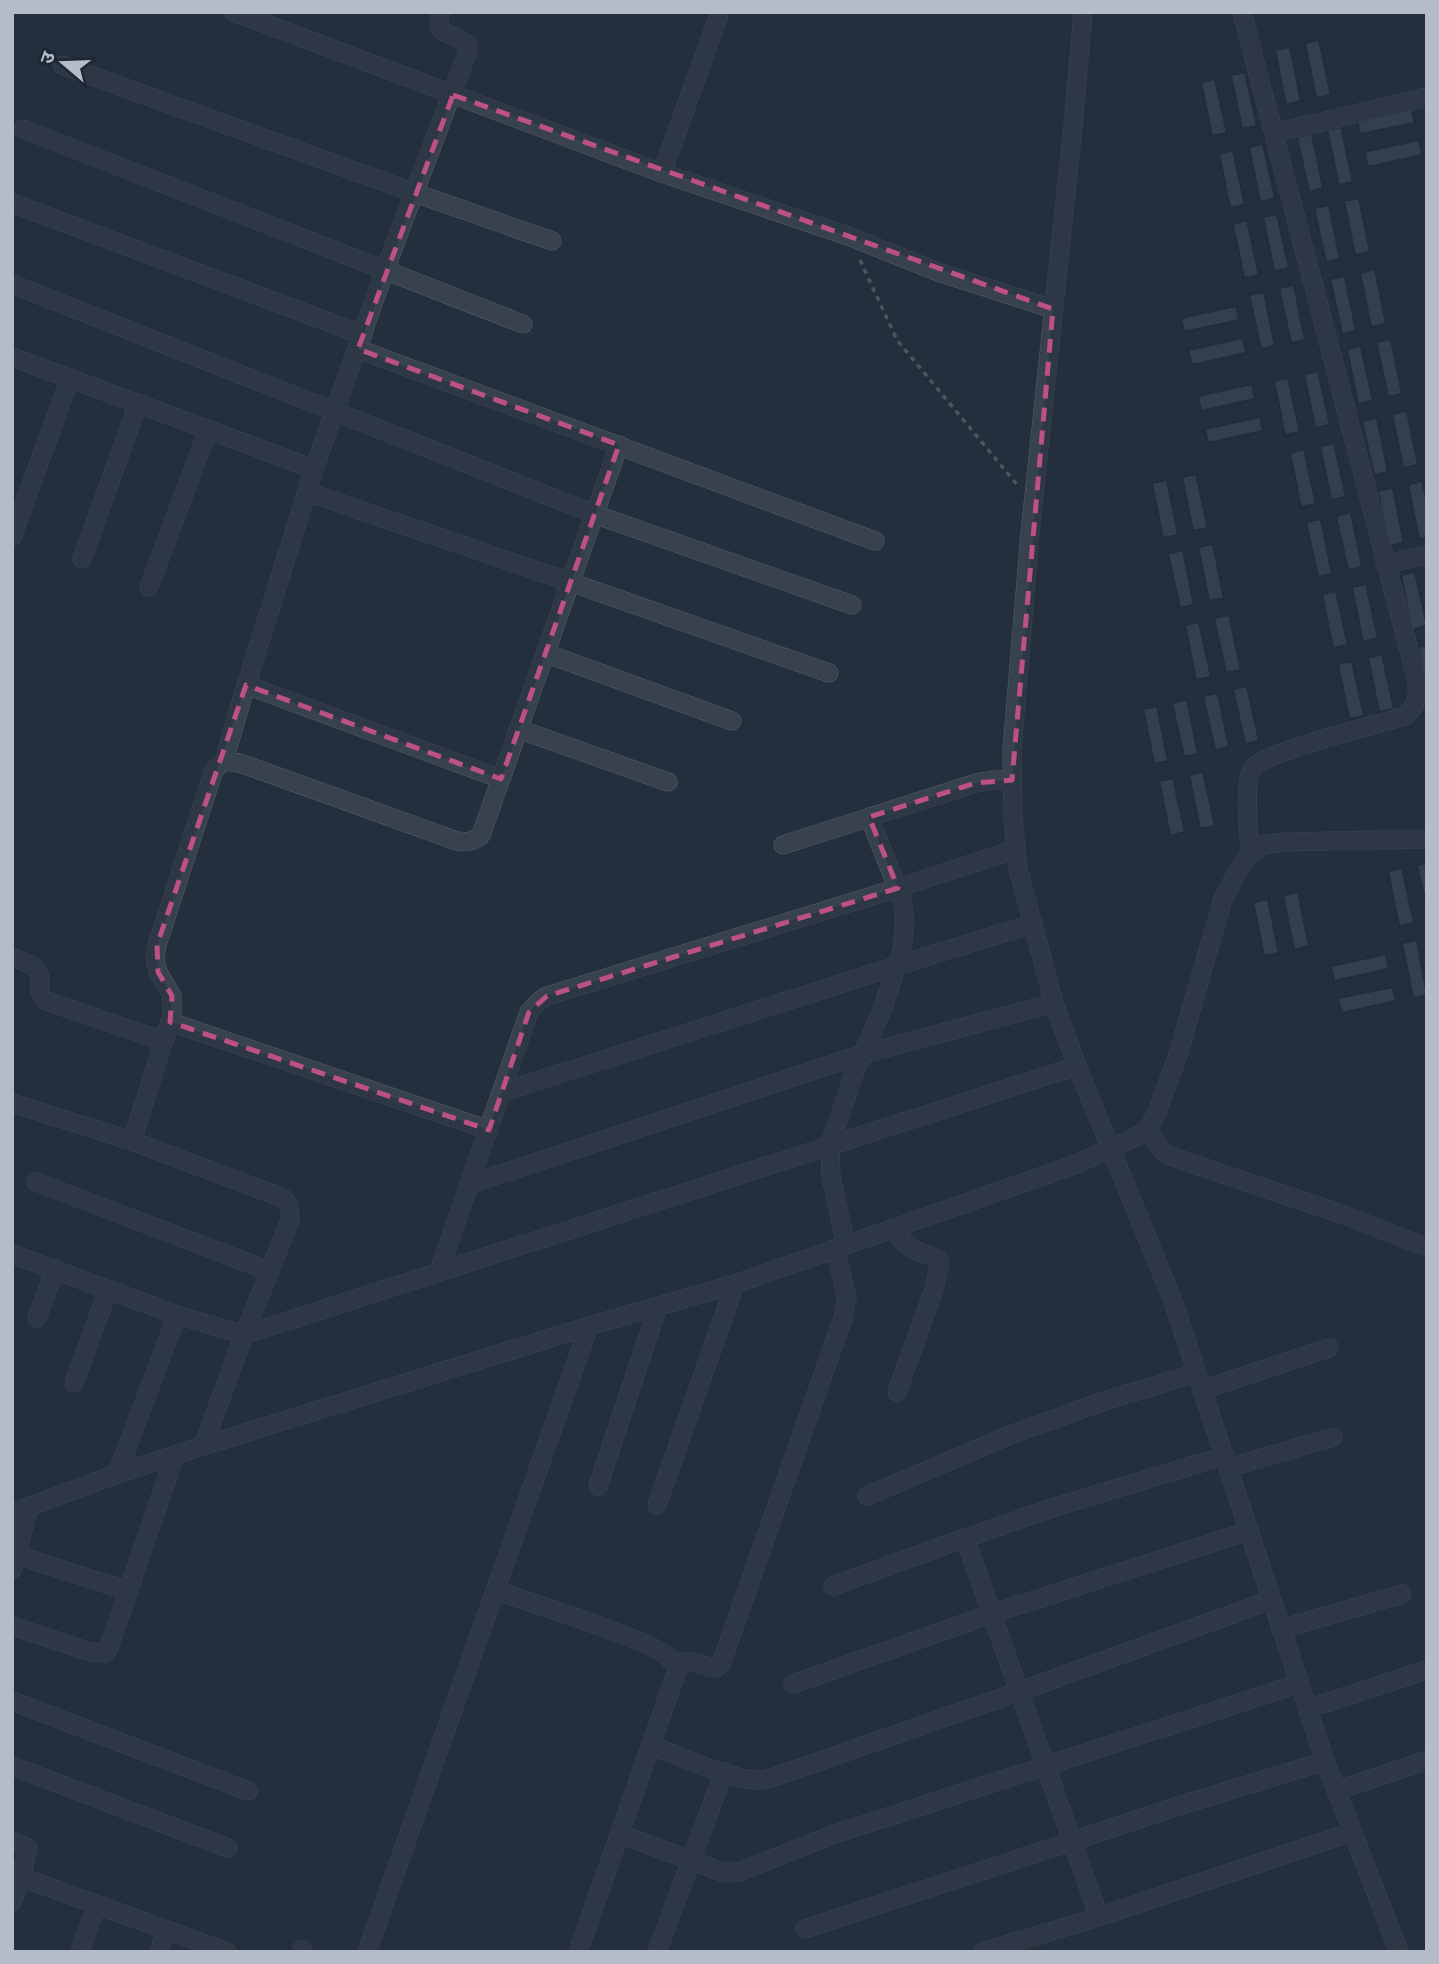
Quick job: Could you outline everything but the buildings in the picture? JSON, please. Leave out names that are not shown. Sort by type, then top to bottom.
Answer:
[{"type":"street","points":[[234,12],[662,173],[848,236],[938,272],[1053,309]]},
{"type":"street","points":[[132,1141],[172,1015],[172,996],[158,972],[155,959],[157,946],[214,770],[224,761],[314,469],[385,270],[468,51],[468,45],[464,41],[443,32],[439,27],[441,12]]},
{"type":"street","points":[[662,173],[720,12]]},
{"type":"street","points":[[1083,12],[1032,506],[1012,750],[1013,817],[1018,869],[1054,1003],[1173,1301],[1298,1684],[1336,1791],[1399,1952]]},
{"type":"street","points":[[1242,12],[1418,696],[1413,709],[1405,716],[1301,747],[1261,762],[1252,769],[1247,784],[1250,854]]},
{"type":"street","points":[[62,65],[552,241]]},
{"type":"street","points":[[1273,133],[1427,97]]},
{"type":"street","points":[[23,129],[523,324]]},
{"type":"street","points":[[12,203],[619,445],[875,541]]},
{"type":"street","points":[[12,284],[594,514],[852,605]]},
{"type":"street","points":[[12,357],[314,469]]},
{"type":"street","points":[[12,537],[70,378]]},
{"type":"street","points":[[82,559],[138,404]]},
{"type":"street","points":[[149,587],[208,430]]},
{"type":"street","points":[[224,761],[240,763],[457,841],[475,841],[481,835],[619,445]]},
{"type":"street","points":[[307,492],[829,673]]},
{"type":"street","points":[[1385,564],[1427,555]]},
{"type":"street","points":[[545,653],[732,721]]},
{"type":"street","points":[[246,685],[500,779]]},
{"type":"street","points":[[518,729],[668,782]]},
{"type":"street","points":[[783,845],[976,783],[1012,780]]},
{"type":"street","points":[[578,1952],[678,1668],[682,1662],[688,1661],[710,1668],[716,1668],[720,1664],[843,1318],[847,1298],[831,1177],[830,1144],[855,1071],[883,1008],[902,949],[905,922],[902,899],[869,817]]},
{"type":"street","points":[[128,1591],[15,1562],[21,1510],[175,1455],[589,1326],[735,1284],[1074,1165],[1111,1149],[1149,1129],[1156,1115],[1178,1055],[1223,899],[1250,854],[1263,845],[1282,842],[1427,839]]},
{"type":"street","points":[[439,1272],[529,1012],[538,1002],[547,996],[1016,849]]},
{"type":"street","points":[[502,1093],[897,964],[1032,924]]},
{"type":"street","points":[[12,957],[37,970],[40,977],[39,992],[46,1001],[164,1041]]},
{"type":"street","points":[[470,1184],[863,1054],[1054,1003]]},
{"type":"street","points":[[170,1022],[489,1130]]},
{"type":"street","points":[[12,1254],[177,1315],[244,1335],[1077,1066]]},
{"type":"street","points":[[12,1103],[132,1141],[283,1198],[289,1206],[290,1220],[204,1446]]},
{"type":"street","points":[[1149,1129],[1167,1155],[1343,1215],[1423,1246]]},
{"type":"street","points":[[36,1182],[270,1271]]},
{"type":"street","points":[[893,1228],[913,1249],[934,1256],[939,1261],[933,1292],[897,1392]]},
{"type":"street","points":[[37,1318],[55,1269]]},
{"type":"street","points":[[657,1505],[735,1284]]},
{"type":"street","points":[[74,1383],[108,1290]]},
{"type":"street","points":[[598,1486],[658,1307]]},
{"type":"street","points":[[117,1474],[177,1315]]},
{"type":"street","points":[[367,1952],[589,1326]]},
{"type":"street","points":[[867,1496],[1010,1434],[1104,1401],[1199,1381],[1329,1348]]},
{"type":"street","points":[[832,1586],[1062,1505],[1333,1437]]},
{"type":"street","points":[[12,1626],[90,1652],[105,1653],[175,1455]]},
{"type":"street","points":[[793,1684],[991,1614],[1249,1531]]},
{"type":"street","points":[[965,1538],[1099,1917]]},
{"type":"street","points":[[495,1590],[649,1645],[667,1656],[678,1668]]},
{"type":"street","points":[[1281,1629],[1402,1594]]},
{"type":"street","points":[[651,1745],[724,1772],[761,1780],[1018,1692],[1272,1600]]},
{"type":"street","points":[[1307,1709],[1426,1670]]},
{"type":"street","points":[[620,1834],[722,1872],[739,1872],[832,1835],[1298,1684]]},
{"type":"street","points":[[12,1701],[248,1791]]},
{"type":"street","points":[[1336,1791],[1427,1760]]},
{"type":"street","points":[[805,1929],[1185,1804],[1325,1761]]},
{"type":"street","points":[[12,1766],[228,1848]]},
{"type":"street","points":[[657,1952],[724,1772]]},
{"type":"street","points":[[982,1952],[1099,1917],[1352,1832]]},
{"type":"street","points":[[12,1841],[28,1848],[12,1902]]},
{"type":"street","points":[[21,1877],[227,1952]]},
{"type":"street","points":[[80,1952],[96,1906]]},
{"type":"street","points":[[159,1952],[166,1931]]},
{"type":"path","points":[[848,236],[897,340],[1004,468],[1032,506]]},
{"type":"highlighted area","points":[[453,95],[1053,309],[1012,780],[976,783],[869,817],[898,888],[547,996],[529,1012],[489,1130],[170,1022],[172,996],[158,972],[157,945],[246,685],[501,779],[619,445],[358,349]]}]
